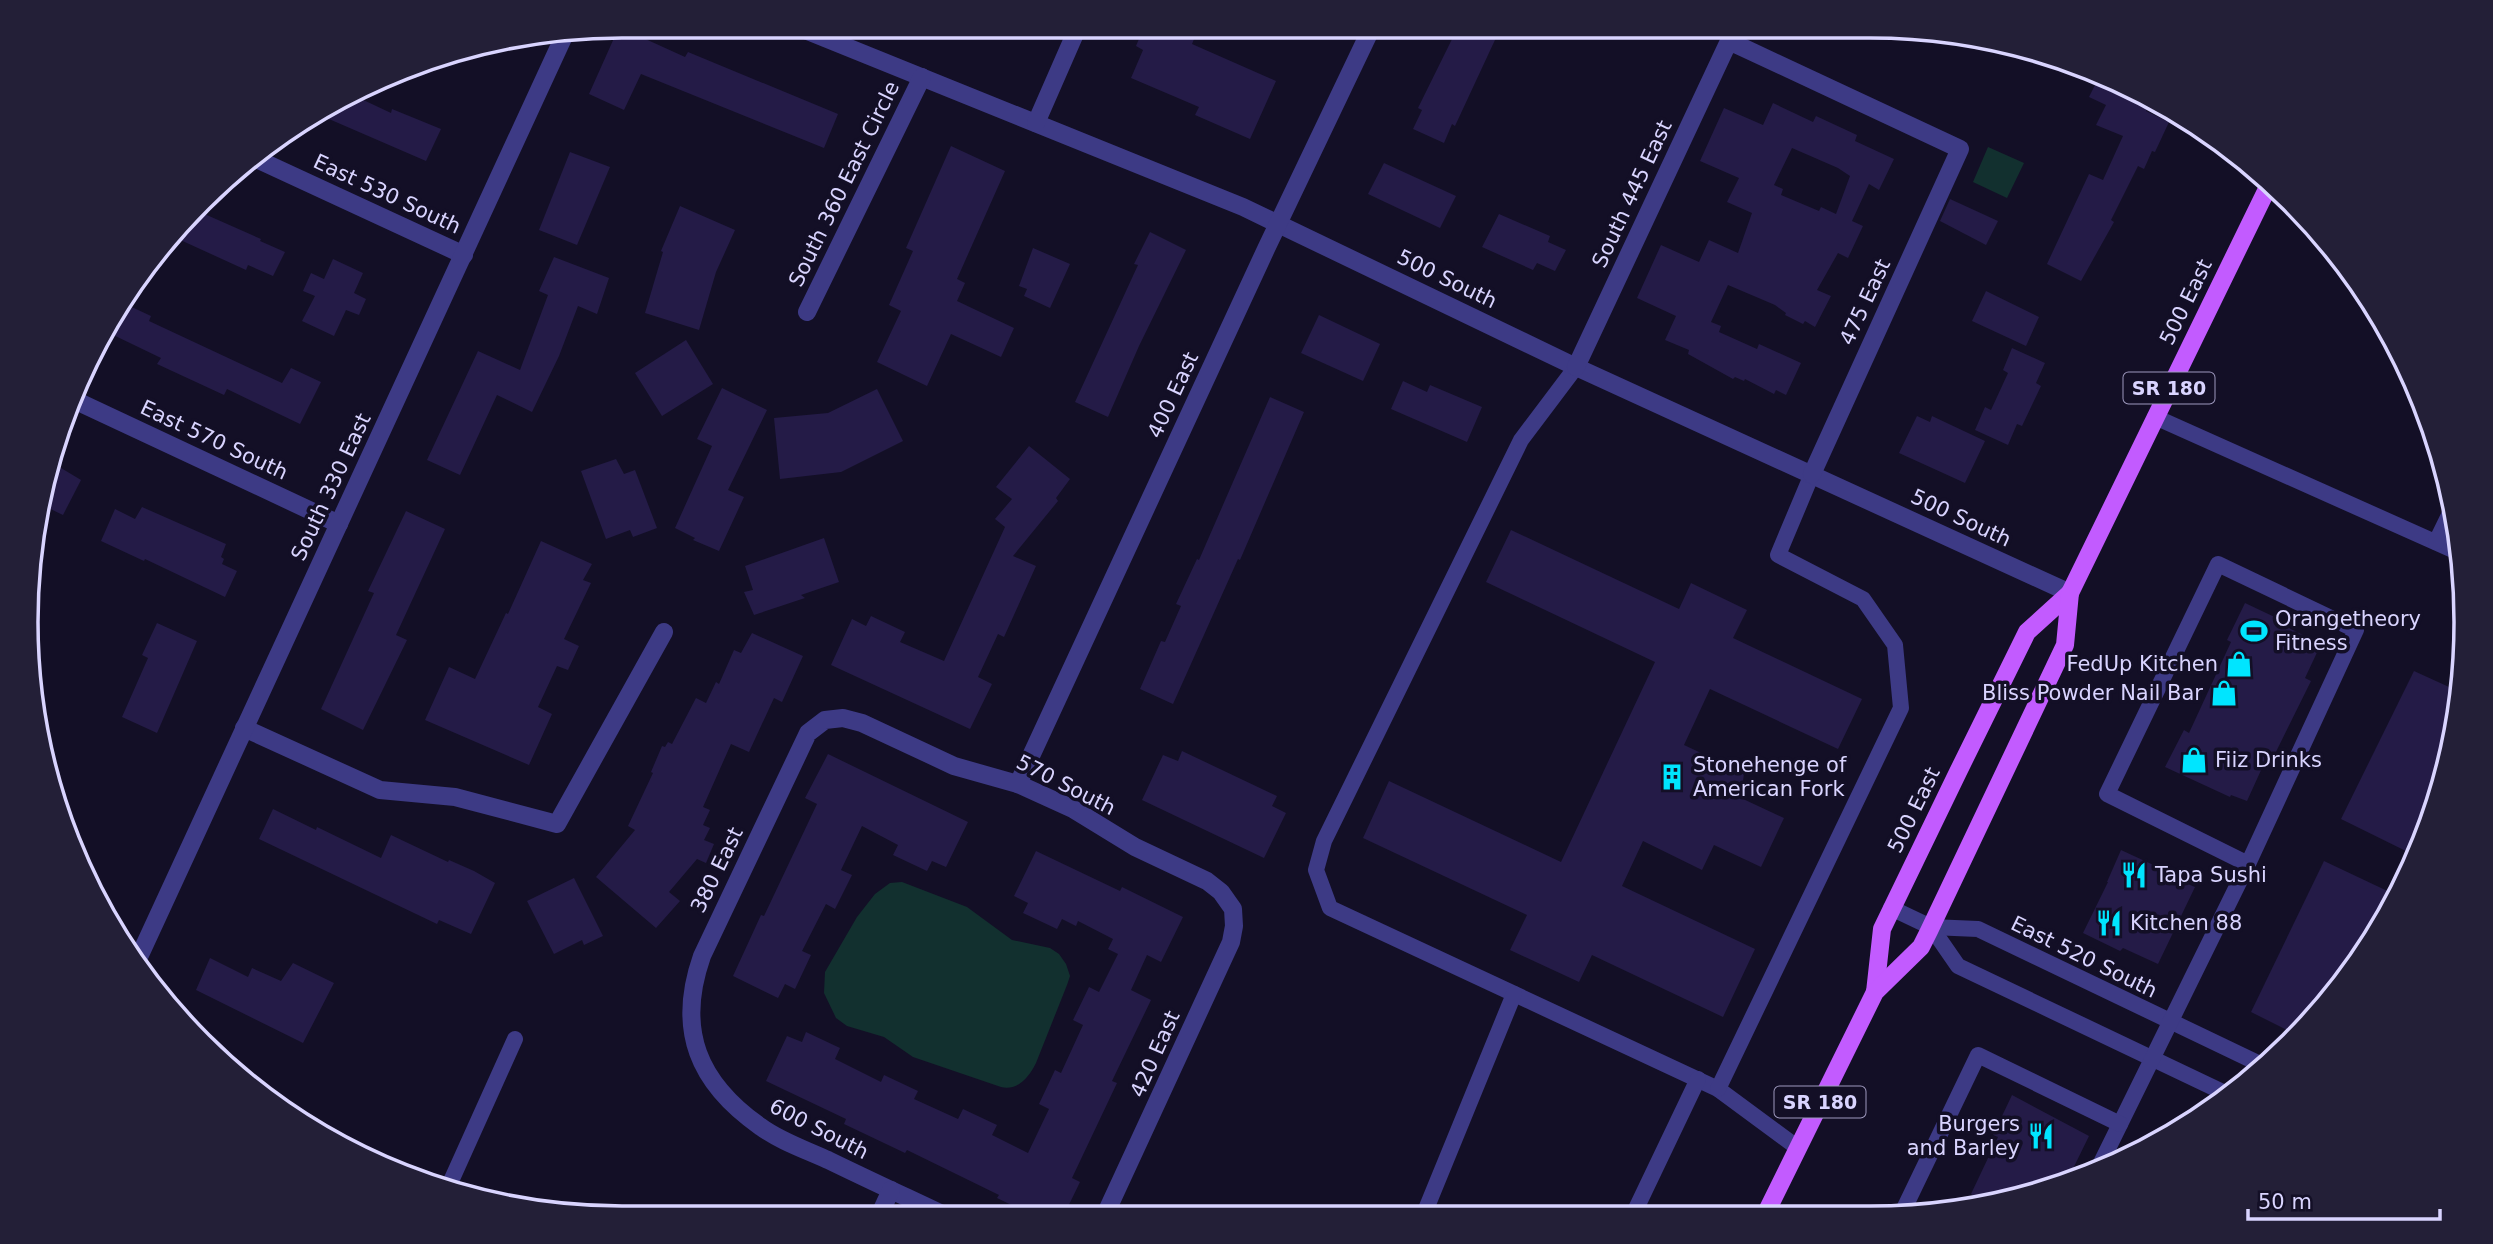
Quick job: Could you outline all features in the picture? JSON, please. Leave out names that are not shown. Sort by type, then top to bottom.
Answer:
[{"type":"main road","name":"500 East","points":[[1769,1206],[1875,992],[1921,947],[1931,927],[2065,645],[2070,593],[2266,192]]},
{"type":"main road","name":"500 East","points":[[1875,992],[1882,929],[1891,908],[2027,632],[2070,593]]},
{"type":"street","name":"500 South","points":[[825,38],[1243,207],[1576,367],[2070,593]]},
{"type":"street","points":[[1036,122],[1074,38]]},
{"type":"street","name":"400 East","points":[[1018,783],[1367,38]]},
{"type":"street","name":"South 445 East","points":[[1576,367],[1729,41],[1960,149]]},
{"type":"street","name":"South 330 East","points":[[141,952],[561,42]]},
{"type":"street","name":"South 360 East Circle","points":[[807,312],[922,77]]},
{"type":"street","name":"475 East","points":[[1812,474],[1960,149]]},
{"type":"street","name":"East 530 South","points":[[263,162],[464,255]]},
{"type":"street","name":"East 570 South","points":[[81,403],[339,524]]},
{"type":"street","points":[[244,728],[380,790],[455,797],[557,824],[664,632]]},
{"type":"street","name":"570 South","points":[[825,720],[843,718],[862,723],[954,765],[1018,783],[1098,823],[1136,847],[1207,881],[1222,892],[1233,909]]},
{"type":"street","name":"380 East","points":[[698,1053],[691,1029],[690,1004],[694,979],[702,956],[808,733],[825,720]]},
{"type":"street","name":"420 East","points":[[1109,1206],[1231,942],[1233,909]]},
{"type":"street","name":"600 South","points":[[698,1053],[712,1080],[730,1103],[763,1129],[924,1206]]},
{"type":"street","points":[[884,1206],[891,1190]]},
{"type":"lane","points":[[1576,367],[1521,440],[1324,841],[1316,870],[1330,908],[1718,1089],[1798,1148]]},
{"type":"lane","points":[[2155,417],[2450,549]]},
{"type":"lane","points":[[1718,1089],[1901,708],[1895,646],[1863,598],[1777,555],[1812,474]]},
{"type":"lane","points":[[2436,542],[2446,522]]},
{"type":"lane","points":[[2104,1156],[2248,863],[2356,630],[2218,565],[2107,794],[2248,863]]},
{"type":"lane","points":[[1891,908],[1931,927],[1958,967],[2219,1090]]},
{"type":"lane","name":"East 520 South","points":[[1931,927],[1978,929],[2255,1062]]},
{"type":"lane","points":[[1426,1206],[1514,994]]},
{"type":"lane","points":[[451,1180],[515,1039]]},
{"type":"lane","points":[[1906,1204],[1978,1055],[2120,1124]]},
{"type":"lane","points":[[1637,1206],[1698,1079]]},
{"type":"green space","points":[[1988,147],[2024,163],[2007,198],[1973,182]]},
{"type":"green space","points":[[902,882],[967,907],[1012,940],[1050,948],[1059,954],[1066,964],[1070,976],[1036,1063],[1018,1085],[1001,1087],[913,1057],[884,1037],[847,1026],[836,1018],[824,993],[825,972],[857,917],[875,894],[890,883]]},
{"type":"building","points":[[614,38],[643,38],[685,57],[688,52],[838,114],[824,148],[641,74],[624,110],[589,94]]},
{"type":"building","points":[[1139,38],[1194,38],[1192,44],[1276,81],[1250,139],[1195,115],[1199,107],[1131,78],[1143,50],[1136,46]]},
{"type":"building","points":[[1453,38],[1496,38],[1455,126],[1452,124],[1444,143],[1413,129],[1422,110],[1418,108]]},
{"type":"building","points":[[2096,84],[2169,122],[2144,169],[2138,166],[2111,220],[2114,222],[2081,281],[2047,264],[2089,174],[2103,180],[2123,136],[2096,125],[2106,105],[2089,97]]},
{"type":"building","points":[[363,100],[391,113],[392,109],[441,129],[426,161],[328,118]]},
{"type":"building","points":[[1773,103],[1813,122],[1816,116],[1857,135],[1855,141],[1894,159],[1879,190],[1869,184],[1852,221],[1863,226],[1848,258],[1838,253],[1817,290],[1831,296],[1815,327],[1805,321],[1803,324],[1785,315],[1786,313],[1775,305],[1728,285],[1711,322],[1721,326],[1719,332],[1757,349],[1759,344],[1801,363],[1786,395],[1776,390],[1774,394],[1745,379],[1733,379],[1688,354],[1689,350],[1665,340],[1676,316],[1637,298],[1661,245],[1699,262],[1709,240],[1738,253],[1752,213],[1727,202],[1739,178],[1700,161],[1724,108],[1763,125]],"holes":[[[1792,148],[1850,176],[1836,214],[1821,207],[1819,211],[1781,195],[1783,189],[1774,185]]]},
{"type":"building","points":[[951,146],[1005,171],[957,279],[965,283],[957,301],[1014,328],[1001,357],[951,334],[927,386],[877,362],[901,311],[889,305],[913,251],[906,248]]},
{"type":"building","points":[[570,152],[610,167],[577,245],[539,230]]},
{"type":"building","points":[[1384,163],[1456,196],[1440,228],[1368,194]]},
{"type":"building","points":[[1950,199],[1998,221],[1986,245],[1940,221]]},
{"type":"building","points":[[680,206],[735,230],[716,272],[699,330],[645,313],[663,252],[661,251]]},
{"type":"building","points":[[204,214],[285,252],[273,276],[248,265],[246,270],[181,240]]},
{"type":"building","points":[[1499,214],[1550,236],[1548,242],[1566,250],[1555,271],[1537,263],[1533,270],[1482,247]]},
{"type":"building","points":[[1150,232],[1186,250],[1108,417],[1075,402],[1138,265],[1134,264]]},
{"type":"building","points":[[1033,248],[1070,264],[1050,308],[1024,296],[1027,289],[1019,286]]},
{"type":"building","points":[[554,257],[609,278],[597,314],[578,306],[559,356],[532,412],[497,395],[460,475],[427,460],[478,351],[520,370],[548,295],[539,291]]},
{"type":"building","points":[[333,259],[363,273],[354,293],[366,299],[359,315],[346,310],[334,336],[302,321],[315,296],[303,291],[311,273],[324,279]]},
{"type":"building","points":[[1986,291],[2039,317],[2026,346],[1972,321]]},
{"type":"building","points":[[131,307],[151,316],[149,321],[282,383],[291,368],[321,382],[300,424],[227,389],[224,395],[157,364],[161,358],[114,335]]},
{"type":"building","points":[[1319,315],[1380,344],[1363,381],[1301,353]]},
{"type":"building","points":[[686,340],[713,384],[662,416],[635,373]]},
{"type":"building","points":[[2012,348],[2045,363],[2036,383],[2041,386],[2022,426],[2017,424],[2008,445],[1975,430],[1985,407],[1991,410],[2008,373],[2003,370]]},
{"type":"building","points":[[1403,381],[1427,392],[1430,385],[1482,407],[1467,442],[1391,409]]},
{"type":"building","points":[[722,388],[767,410],[728,490],[744,497],[719,551],[693,540],[695,538],[675,528],[712,446],[697,439]]},
{"type":"building","points":[[877,389],[903,441],[841,472],[780,479],[774,418],[828,413]]},
{"type":"building","points":[[1270,397],[1304,412],[1240,560],[1238,559],[1173,704],[1140,689],[1161,641],[1165,642],[1181,606],[1176,604],[1197,559],[1199,560]]},
{"type":"building","points":[[1917,416],[1930,422],[1932,416],[1985,441],[1965,483],[1899,453]]},
{"type":"building","points":[[1029,446],[1070,479],[1056,498],[1058,501],[1013,556],[1036,566],[1004,637],[998,634],[978,677],[992,684],[970,729],[831,665],[852,619],[866,626],[871,616],[905,632],[900,642],[944,661],[1005,527],[995,519],[1012,499],[996,487]]},
{"type":"building","points":[[616,459],[624,474],[635,470],[657,528],[633,537],[630,530],[606,539],[581,471]]},
{"type":"building","points":[[59,467],[81,480],[63,515],[50,509]]},
{"type":"building","points":[[142,507],[226,544],[221,557],[224,559],[222,564],[237,571],[225,597],[101,541],[115,509],[135,519]]},
{"type":"building","points":[[406,511],[445,529],[396,635],[407,640],[363,730],[321,709],[374,593],[368,591]]},
{"type":"building","name":"Stonehenge of American Fork","points":[[1511,530],[1679,609],[1691,583],[1747,610],[1733,638],[1862,699],[1838,749],[1710,689],[1684,745],[1744,773],[1741,798],[1784,818],[1761,867],[1714,845],[1702,870],[1643,841],[1622,886],[1755,949],[1723,1017],[1592,955],[1579,982],[1510,950],[1527,915],[1363,838],[1389,781],[1561,862],[1655,662],[1486,582]]},
{"type":"building","points":[[824,538],[839,582],[801,595],[805,598],[754,615],[744,592],[753,590],[745,566]]},
{"type":"building","points":[[541,541],[592,564],[583,580],[591,583],[564,639],[579,646],[568,670],[557,666],[538,707],[552,714],[529,765],[425,720],[449,667],[475,679]]},
{"type":"building","points":[[2245,603],[2283,621],[2281,624],[2321,644],[2305,678],[2311,681],[2267,770],[2262,768],[2247,801],[2231,795],[2230,797],[2165,767],[2184,730],[2189,733],[2231,642],[2227,640]]},
{"type":"building","points":[[157,623],[197,641],[157,733],[122,717],[148,658],[142,655]]},
{"type":"building","points":[[752,633],[803,656],[782,702],[774,698],[749,752],[731,744],[703,807],[710,810],[703,825],[710,828],[704,840],[714,844],[706,863],[697,859],[669,892],[680,901],[656,928],[596,877],[635,830],[628,826],[653,773],[651,772],[662,746],[665,747],[668,742],[672,744],[696,698],[706,703],[716,682],[719,684],[734,650],[741,653]]},
{"type":"building","points":[[2414,671],[2451,688],[2435,773],[2407,852],[2341,819]]},
{"type":"building","points":[[1182,751],[1277,796],[1272,806],[1286,813],[1264,858],[1142,800],[1163,755],[1178,761]]},
{"type":"building","points":[[828,754],[968,822],[946,867],[932,861],[927,871],[893,855],[898,845],[862,826],[841,870],[852,875],[835,909],[826,904],[802,951],[811,955],[795,989],[785,984],[778,998],[733,976],[817,804],[805,798]]},
{"type":"building","points":[[273,809],[381,858],[391,835],[495,883],[471,934],[439,920],[437,924],[259,839]]},
{"type":"building","points":[[2121,850],[2160,868],[2158,872],[2195,887],[2158,964],[2123,948],[2120,951],[2083,933]]},
{"type":"building","points":[[1036,851],[1120,891],[1122,887],[1183,917],[1161,962],[1147,955],[1131,990],[1151,1000],[1112,1081],[1117,1083],[1072,1178],[1080,1182],[1068,1206],[1013,1206],[997,1198],[999,1195],[907,1150],[905,1153],[844,1124],[846,1119],[766,1081],[787,1036],[802,1042],[806,1032],[840,1048],[835,1059],[881,1082],[884,1075],[918,1091],[914,1099],[958,1119],[963,1109],[997,1125],[992,1135],[1028,1153],[1049,1109],[1039,1104],[1055,1070],[1061,1073],[1083,1025],[1073,1020],[1089,987],[1099,992],[1118,954],[1108,949],[1113,939],[1078,921],[1076,926],[1062,919],[1057,929],[1023,913],[1028,903],[1014,896]]},
{"type":"building","points":[[2324,861],[2388,891],[2334,977],[2288,1031],[2251,1012]]},
{"type":"building","points":[[574,878],[603,936],[584,945],[582,940],[554,954],[527,901]]},
{"type":"building","points":[[210,958],[248,977],[252,968],[281,981],[293,963],[334,983],[303,1043],[196,990]]},
{"type":"building","points":[[2012,1095],[2089,1136],[2073,1170],[2022,1186],[1974,1196],[1971,1194],[1998,1137],[1993,1135]]},
{"type":"place","name":"Orangetheory Fitness","points":[[2254,631]]},
{"type":"place","name":"FedUp Kitchen","points":[[2239,664]]},
{"type":"place","name":"Bliss Powder Nail Bar","points":[[2224,693]]},
{"type":"place","name":"Fiiz Drinks","points":[[2194,760]]},
{"type":"place","name":"Stonehenge of American Fork","points":[[1672,777]]},
{"type":"place","name":"Tapa Sushi","points":[[2134,875]]},
{"type":"place","name":"Kitchen 88","points":[[2109,923]]},
{"type":"place","name":"Burgers and Barley","points":[[2041,1136]]}]
